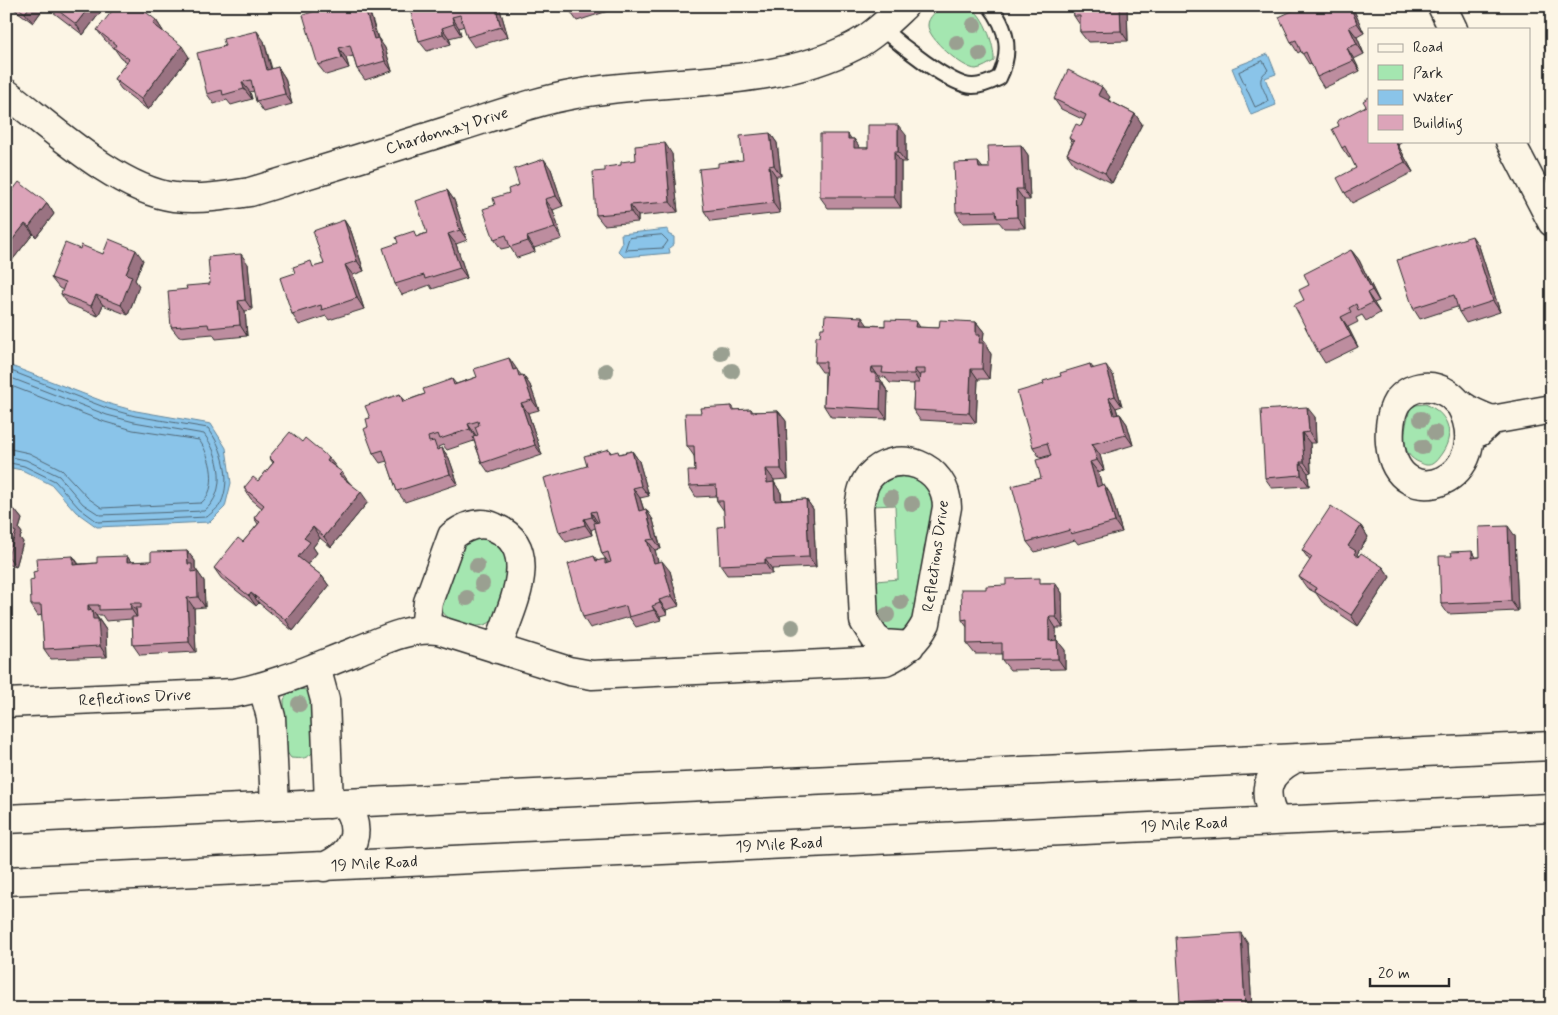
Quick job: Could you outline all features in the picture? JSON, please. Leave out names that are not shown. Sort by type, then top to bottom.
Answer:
[{"type":"street","name":"Chardonnay Drive","points":[[6,94],[106,169],[128,181],[173,197],[224,197],[250,192],[526,107],[576,94],[789,69],[854,46],[880,28],[904,6]]},
{"type":"street","points":[[1442,6],[1453,28]]},
{"type":"street","points":[[1511,142],[1552,222]]},
{"type":"street","points":[[1492,420],[1478,434],[1458,469],[1448,478],[1426,486],[1414,482],[1401,474],[1392,458],[1391,421],[1395,406],[1404,392],[1422,386],[1438,388],[1475,414],[1492,420],[1552,409]]},
{"type":"street","points":[[1460,404],[1469,425],[1470,446]]},
{"type":"street","name":"Reflections Drive","points":[[6,703],[235,693],[262,688],[400,634],[425,629],[438,630],[569,672],[592,675],[865,662],[885,661],[900,655],[910,646],[921,635],[926,622],[947,498],[935,475],[925,466],[910,461],[879,469],[868,478],[862,491],[859,507],[865,662]]},
{"type":"street","points":[[425,629],[428,602],[452,536],[461,529],[474,524],[491,525],[514,539],[520,552],[522,567],[497,649]]},
{"type":"street","points":[[864,621],[875,638],[883,644],[910,646]]},
{"type":"street","points":[[316,667],[325,700],[337,803],[353,822],[352,845],[346,854],[324,866]]},
{"type":"street","points":[[262,688],[271,717],[275,806]]},
{"type":"street","points":[[6,819],[1552,746]]},
{"type":"street","points":[[1276,821],[1268,801],[1270,781],[1275,772],[1294,759]]},
{"type":"street","name":"19 Mile Road","points":[[6,881],[1552,808]]},
{"type":"lane","points":[[880,28],[912,53],[953,79],[971,87],[984,85],[999,78],[1006,64],[1008,47],[1005,30],[990,6]]},
{"type":"green space","points":[[942,6],[966,6],[978,14],[987,29],[994,61],[983,67],[970,68],[955,59],[939,45],[929,31],[928,22]]},
{"type":"green space","points":[[1425,404],[1439,412],[1444,418],[1449,431],[1442,453],[1435,462],[1428,465],[1413,459],[1408,454],[1405,440],[1406,424],[1410,409],[1416,405]]},
{"type":"green space","points":[[905,476],[923,485],[934,501],[915,619],[905,629],[893,631],[883,629],[878,620],[876,581],[898,579],[895,505],[873,506],[875,493],[882,484]]},
{"type":"green space","points":[[477,535],[503,544],[513,567],[503,601],[495,618],[490,623],[483,625],[466,626],[451,620],[445,615],[440,604],[445,577],[455,551],[462,544]]},
{"type":"green space","points":[[298,689],[307,690],[313,699],[315,750],[304,758],[291,758],[286,751],[284,700],[288,692]]},
{"type":"water","points":[[1268,54],[1276,74],[1265,78],[1276,105],[1251,115],[1232,68]]},
{"type":"water","points":[[668,229],[668,234],[674,237],[674,244],[669,248],[670,253],[624,257],[618,251],[622,244],[621,234]]},
{"type":"water","points":[[6,364],[110,404],[136,411],[211,424],[226,448],[231,483],[225,507],[210,522],[97,527],[76,512],[52,485],[22,470],[6,467]]},
{"type":"building","points":[[16,6],[30,6],[25,13]]},
{"type":"building","points":[[52,6],[90,6],[76,24]]},
{"type":"building","points":[[116,6],[138,6],[156,20],[153,24],[182,46],[141,99],[114,79],[129,59],[114,48],[116,45],[97,30]]},
{"type":"building","points":[[331,6],[364,6],[374,39],[378,38],[385,61],[357,69],[350,45],[339,48],[342,58],[318,65],[303,15]]},
{"type":"building","points":[[409,6],[495,6],[501,27],[467,37],[460,15],[452,17],[454,24],[442,28],[443,34],[419,41]]},
{"type":"building","points":[[568,6],[583,6],[569,10]]},
{"type":"building","points":[[1073,6],[1120,6],[1121,31],[1080,32],[1080,16],[1074,16]]},
{"type":"building","points":[[1303,6],[1350,6],[1357,23],[1349,27],[1357,44],[1347,48],[1353,61],[1317,77],[1306,52],[1302,54],[1296,40],[1291,42],[1279,17]]},
{"type":"building","points":[[257,31],[267,70],[278,67],[285,94],[256,101],[251,80],[242,82],[244,89],[223,95],[222,90],[207,94],[197,53],[225,46],[223,39]]},
{"type":"building","points":[[1552,42],[1552,61],[1544,46]]},
{"type":"building","points":[[1068,70],[1102,87],[1098,95],[1135,114],[1105,173],[1067,154],[1074,141],[1069,138],[1076,124],[1081,126],[1086,115],[1054,99]]},
{"type":"building","points":[[1368,98],[1368,142],[1395,142],[1405,162],[1345,193],[1337,178],[1356,168],[1345,146],[1342,148],[1332,129],[1339,126],[1337,121],[1366,106],[1363,101]]},
{"type":"building","points":[[868,125],[898,125],[898,152],[894,152],[894,197],[820,197],[820,134],[848,134],[848,139],[854,139],[854,148],[868,148]]},
{"type":"building","points":[[770,133],[774,165],[769,166],[773,203],[704,211],[699,169],[718,167],[718,163],[743,160],[740,136]]},
{"type":"building","points":[[665,143],[670,202],[630,205],[631,212],[596,215],[593,172],[605,171],[605,167],[621,165],[621,162],[636,160],[635,146]]},
{"type":"building","points":[[1021,145],[1023,189],[1016,189],[1017,217],[997,218],[996,211],[956,212],[954,163],[978,162],[979,168],[989,168],[988,146]]},
{"type":"building","points":[[544,159],[556,196],[545,199],[555,228],[527,237],[528,241],[510,247],[506,235],[494,239],[483,209],[495,205],[493,198],[509,193],[508,189],[519,185],[514,169]]},
{"type":"building","points":[[19,182],[47,203],[29,227],[25,224],[6,248],[6,199]]},
{"type":"building","points":[[447,190],[460,230],[448,234],[460,268],[425,279],[424,275],[395,284],[383,248],[398,243],[396,237],[414,231],[416,237],[427,233],[416,201]]},
{"type":"building","points":[[344,220],[357,261],[345,265],[357,298],[322,310],[321,305],[292,314],[280,278],[295,273],[293,267],[311,261],[313,267],[324,264],[313,231]]},
{"type":"building","points":[[1472,236],[1493,301],[1459,312],[1454,295],[1413,308],[1397,260]]},
{"type":"building","points":[[109,239],[136,250],[126,274],[132,276],[121,305],[96,295],[91,306],[61,294],[65,283],[51,278],[65,243],[80,249],[81,245],[103,254]]},
{"type":"building","points":[[1351,250],[1372,290],[1367,293],[1372,303],[1358,310],[1356,304],[1349,308],[1351,312],[1341,317],[1351,336],[1318,352],[1294,305],[1304,300],[1299,290],[1309,285],[1304,274]]},
{"type":"building","points":[[241,254],[245,300],[238,301],[240,325],[209,328],[208,324],[171,327],[168,291],[187,289],[186,286],[210,284],[208,257]]},
{"type":"building","points":[[825,315],[862,317],[861,325],[885,326],[885,320],[916,321],[915,327],[939,328],[940,320],[976,322],[976,335],[980,335],[979,343],[983,343],[982,369],[971,369],[969,413],[913,410],[914,383],[919,383],[920,374],[925,374],[925,369],[914,369],[914,374],[898,374],[882,373],[883,367],[872,367],[871,373],[876,373],[876,381],[881,382],[880,409],[824,406],[826,362],[815,362],[816,336],[820,336],[821,328],[824,328]]},
{"type":"building","points":[[509,358],[513,370],[517,369],[519,376],[523,375],[532,400],[521,403],[535,445],[482,463],[473,437],[478,435],[475,427],[479,425],[478,421],[468,424],[470,429],[440,439],[438,434],[428,437],[429,442],[434,441],[437,450],[442,448],[450,474],[397,491],[383,450],[373,453],[364,429],[368,427],[366,419],[370,418],[365,406],[400,394],[403,402],[425,394],[423,389],[452,379],[454,385],[477,377],[474,369]]},
{"type":"building","points":[[1090,364],[1091,369],[1106,365],[1115,396],[1109,398],[1114,415],[1120,414],[1126,435],[1092,444],[1097,460],[1090,462],[1097,487],[1104,484],[1115,522],[1071,534],[1070,530],[1027,542],[1012,486],[1041,478],[1036,460],[1051,456],[1047,443],[1033,447],[1017,392],[1044,384],[1043,381],[1061,376],[1060,373]]},
{"type":"building","points":[[732,406],[732,410],[751,409],[751,412],[778,411],[781,469],[766,469],[767,483],[774,482],[775,501],[806,499],[809,557],[765,559],[765,563],[720,565],[718,527],[725,526],[723,501],[717,501],[716,485],[689,486],[688,471],[695,471],[694,446],[687,446],[685,413],[701,413],[700,408]]},
{"type":"building","points":[[1307,407],[1309,432],[1302,433],[1304,462],[1300,462],[1301,475],[1265,478],[1261,410]]},
{"type":"building","points":[[290,432],[302,442],[305,438],[329,458],[327,461],[342,472],[339,475],[361,492],[324,537],[313,527],[304,538],[310,542],[298,557],[322,576],[286,620],[251,593],[249,596],[214,568],[238,538],[243,542],[260,522],[254,518],[264,505],[244,488],[253,477],[258,481],[274,462],[269,457]]},
{"type":"building","points":[[609,449],[610,453],[618,451],[619,454],[632,451],[641,486],[633,488],[639,511],[646,509],[654,539],[647,540],[654,563],[662,561],[672,596],[659,600],[660,603],[652,606],[654,610],[629,617],[626,606],[583,617],[568,564],[594,556],[596,561],[605,559],[605,564],[611,562],[608,552],[602,554],[594,523],[599,522],[596,511],[591,512],[592,517],[584,519],[585,525],[559,532],[544,478],[587,466],[584,456]]},
{"type":"building","points":[[1331,506],[1361,526],[1348,546],[1356,551],[1354,554],[1358,557],[1361,553],[1383,567],[1351,615],[1315,592],[1316,588],[1299,577],[1312,557],[1302,550]]},
{"type":"building","points":[[6,507],[14,509],[10,522],[14,523],[12,530],[16,532],[8,556],[6,556]]},
{"type":"building","points":[[1508,526],[1511,601],[1441,604],[1439,556],[1452,556],[1451,552],[1472,551],[1472,558],[1480,557],[1479,527]]},
{"type":"building","points":[[187,551],[188,564],[192,564],[192,572],[197,571],[198,597],[187,598],[189,642],[133,645],[132,617],[137,617],[136,608],[141,608],[141,603],[130,603],[131,609],[99,610],[99,605],[88,605],[88,611],[92,610],[93,619],[98,619],[100,646],[44,649],[41,605],[31,605],[30,580],[34,579],[33,572],[37,571],[36,558],[73,556],[73,565],[97,563],[97,557],[127,556],[127,562],[151,561],[151,552]]},
{"type":"building","points":[[1040,578],[1040,583],[1055,583],[1056,617],[1049,617],[1049,641],[1057,640],[1058,659],[1002,660],[1002,643],[967,644],[967,619],[962,620],[961,589],[986,589],[986,586],[1006,585],[1006,579]]},
{"type":"building","points":[[1241,933],[1245,1008],[1219,1009],[1218,1000],[1180,1002],[1176,937]]}]
